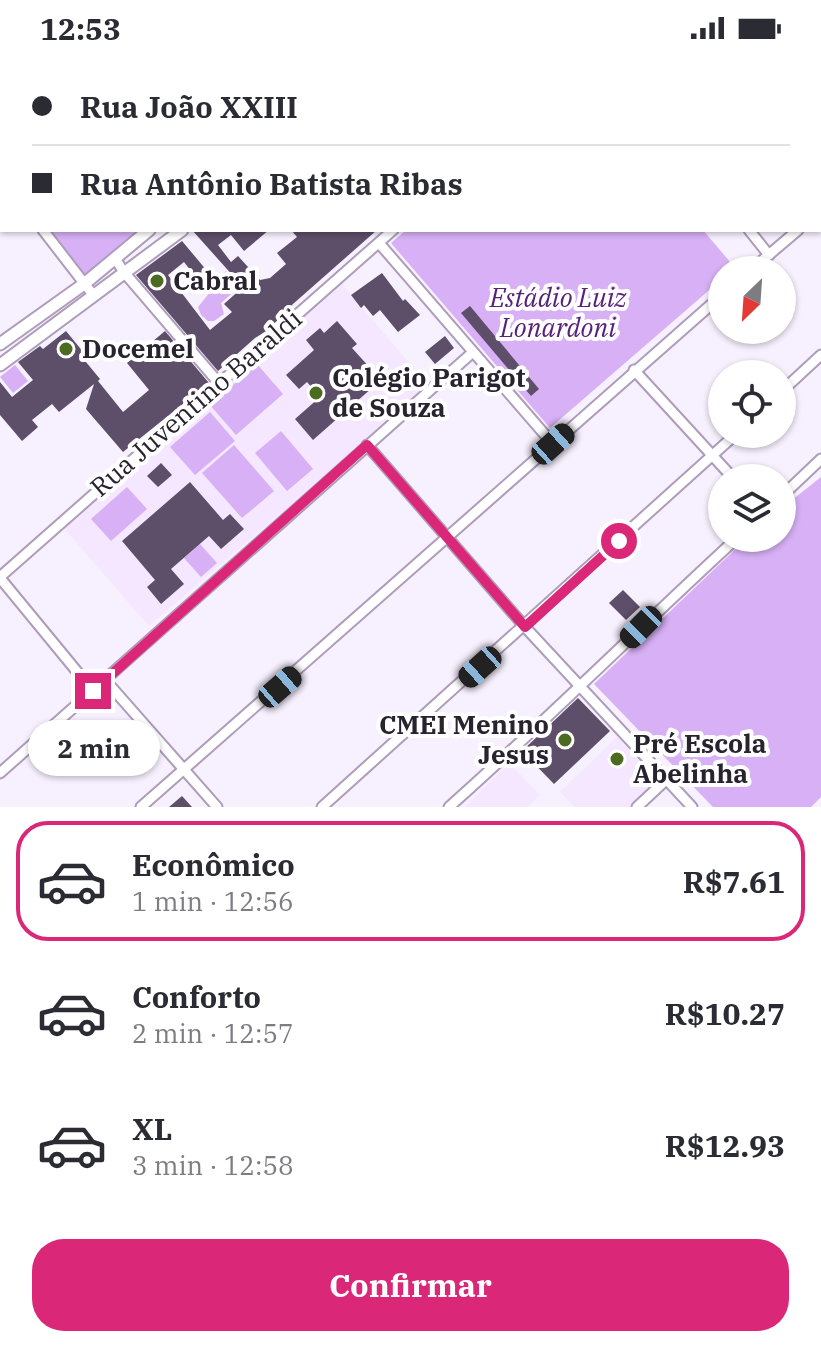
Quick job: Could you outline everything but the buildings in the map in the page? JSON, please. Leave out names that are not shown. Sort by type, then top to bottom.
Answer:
[{"type":"street","points":[[45,232],[94,296]]},
{"type":"street","points":[[15,354],[1,341],[84,284],[147,232]]},
{"type":"street","points":[[0,365],[176,232]]},
{"type":"street","name":"Rua Juventino Baraldi","points":[[0,578],[391,232]]},
{"type":"street","points":[[751,232],[769,255],[796,232]]},
{"type":"street","points":[[379,243],[553,444]]},
{"type":"street","points":[[115,258],[218,382]]},
{"type":"street","points":[[141,807],[708,307]]},
{"type":"street","points":[[0,773],[473,352]]},
{"type":"street","points":[[796,378],[821,355]]},
{"type":"street","points":[[634,370],[720,464]]},
{"type":"street","points":[[367,445],[525,627],[692,807]]},
{"type":"street","points":[[322,807],[721,448]]},
{"type":"street","points":[[796,483],[821,459]]},
{"type":"street","points":[[449,807],[580,688],[722,552]]},
{"type":"street","points":[[0,578],[93,691]]},
{"type":"street","points":[[106,681],[217,807]]},
{"type":"street","points":[[637,807],[667,779]]},
{"type":"shaded area","points":[[340,282],[429,386],[149,626],[62,526]]},
{"type":"shaded area","name":"Pré Escola Abelinha","points":[[617,737],[658,780],[630,807],[575,807],[560,792]]},
{"type":"shaded area","points":[[509,763],[540,795],[527,807],[465,807]]},
{"type":"green space","points":[[48,232],[143,232],[84,279]]},
{"type":"green space","name":"Estádio Luiz Lonardoni","points":[[404,232],[705,232],[725,256],[708,256],[708,291],[550,428],[391,243]]},
{"type":"green space","points":[[226,271],[238,288],[221,303],[224,314],[214,321],[208,321],[198,307],[211,291],[210,284]]},
{"type":"green space","points":[[257,364],[283,394],[236,435],[210,405]]},
{"type":"green space","points":[[15,365],[28,381],[13,393],[0,377]]},
{"type":"green space","points":[[210,412],[235,441],[195,475],[170,447]]},
{"type":"green space","points":[[281,431],[313,469],[287,491],[255,453]]},
{"type":"green space","points":[[234,445],[274,491],[242,518],[202,473]]},
{"type":"green space","points":[[821,477],[821,797],[811,807],[713,807],[594,684],[732,552],[796,552],[796,497]]},
{"type":"green space","points":[[127,487],[147,509],[111,541],[91,519]]},
{"type":"green space","points":[[200,544],[217,563],[201,577],[184,558]]},
{"type":"place","name":"Cabral","points":[[157,281]]},
{"type":"place","name":"Docemel","points":[[66,349]]},
{"type":"place","name":"Colégio Parigot de Souza","points":[[316,393]]},
{"type":"place","name":"CMEI Menino Jesus","points":[[565,740]]},
{"type":"place","name":"Pré Escola Abelinha","points":[[617,759]]},
{"type":"route","points":[[93,691],[367,445],[525,627],[619,541]]}]
